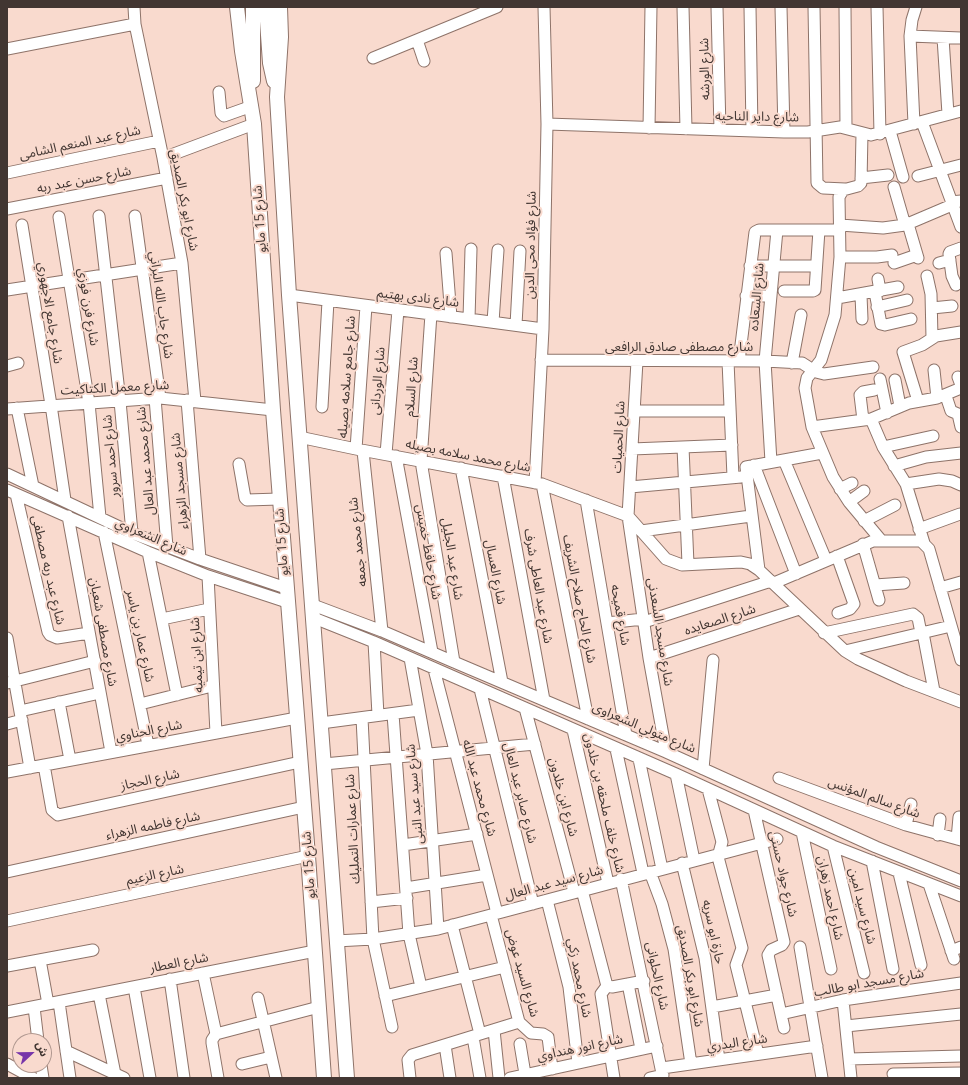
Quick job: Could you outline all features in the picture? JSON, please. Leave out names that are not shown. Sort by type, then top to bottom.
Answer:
[{"type":"main road","name":"شارع 15 مايو","points":[[238,7],[242,51],[254,124],[279,499],[308,856],[324,1078]]},
{"type":"main road","points":[[251,102],[254,58],[253,7]]},
{"type":"main road","points":[[266,7],[270,63],[278,96]]},
{"type":"main road","name":"شارع 15 مايو","points":[[280,7],[281,37],[278,96],[289,295],[322,723],[346,1078]]},
{"type":"street","name":"شارع ابو بكر الصديق","points":[[134,7],[135,24],[167,178],[182,263],[191,400]]},
{"type":"street","points":[[373,58],[497,7]]},
{"type":"street","name":"شارع فؤاد محى الدين","points":[[539,484],[547,124],[544,7]]},
{"type":"street","points":[[649,128],[651,7]]},
{"type":"street","points":[[683,7],[686,130]]},
{"type":"street","name":"شارع الورشه","points":[[717,7],[720,130]]},
{"type":"street","points":[[750,7],[752,132]]},
{"type":"street","points":[[781,7],[784,132]]},
{"type":"street","points":[[814,7],[817,183],[823,188],[845,189],[858,186],[861,183],[862,133]]},
{"type":"street","points":[[845,7],[846,128]]},
{"type":"street","points":[[877,7],[885,133],[903,177]]},
{"type":"street","points":[[916,7],[912,20],[910,36],[918,123],[955,202],[961,227]]},
{"type":"street","points":[[7,50],[135,24]]},
{"type":"street","points":[[910,36],[961,38]]},
{"type":"street","points":[[943,38],[948,114]]},
{"type":"street","points":[[417,40],[424,61]]},
{"type":"street","points":[[219,92],[222,113],[224,116],[251,102]]},
{"type":"street","name":"شارع داير الناحيه","points":[[547,124],[752,132],[817,131],[832,128],[846,128],[871,135],[885,133],[961,111]]},
{"type":"street","points":[[163,158],[254,124]]},
{"type":"street","name":"شارع عبد المنعم الشامى","points":[[7,173],[159,141]]},
{"type":"street","points":[[918,176],[961,165]]},
{"type":"street","points":[[861,178],[888,175]]},
{"type":"street","name":"شارع حسن عبد ربه","points":[[7,209],[167,178]]},
{"type":"street","points":[[840,257],[877,257],[893,259],[917,257],[894,188]]},
{"type":"street","points":[[845,189],[841,192],[839,197],[840,257],[837,298],[832,330],[821,360],[807,378],[805,383],[806,402],[812,427],[822,453],[840,489],[864,521],[880,539]]},
{"type":"street","points":[[734,477],[730,411],[733,361],[746,296],[754,234],[759,230],[883,228],[906,224],[955,202]]},
{"type":"street","name":"شارع احمد سرور","points":[[99,216],[120,401],[132,532]]},
{"type":"street","name":"شارع جاب الله البراني","points":[[135,216],[143,269],[157,398]]},
{"type":"street","name":"شارع فرن فوزي","points":[[59,217],[89,403],[100,517]]},
{"type":"street","name":"شارع جامع الاجهوري","points":[[22,225],[51,405],[64,500]]},
{"type":"street","name":"شارع السعاده","points":[[771,462],[765,361],[777,230]]},
{"type":"street","points":[[784,291],[813,291],[819,230]]},
{"type":"street","points":[[956,285],[944,261],[950,252],[961,248]]},
{"type":"street","points":[[469,319],[471,249]]},
{"type":"street","points":[[493,322],[498,250]]},
{"type":"street","points":[[516,325],[520,250]]},
{"type":"street","points":[[446,253],[450,317]]},
{"type":"street","points":[[7,290],[182,263]]},
{"type":"street","points":[[750,266],[816,266]]},
{"type":"street","points":[[927,276],[931,294],[932,338]]},
{"type":"street","points":[[878,279],[877,307],[880,323],[882,325],[911,319]]},
{"type":"street","points":[[837,298],[861,295],[898,287]]},
{"type":"street","name":"شارع نادى بهتيم","points":[[289,295],[543,329]]},
{"type":"street","points":[[861,295],[862,318]]},
{"type":"street","points":[[746,296],[771,296]]},
{"type":"street","points":[[877,307],[907,300]]},
{"type":"street","points":[[322,407],[328,301]]},
{"type":"street","name":"شارع جامع سلامه بصيله","points":[[359,450],[366,306]]},
{"type":"street","points":[[932,308],[952,306]]},
{"type":"street","name":"شارع الوردانى","points":[[391,455],[398,310]]},
{"type":"street","name":"شارع السلام","points":[[421,461],[431,314]]},
{"type":"street","points":[[792,363],[801,315]]},
{"type":"street","points":[[918,401],[903,353],[905,350],[922,345],[932,338],[961,332]]},
{"type":"street","name":"شارع مصطفى صادق الرافعى","points":[[542,360],[765,361],[805,364],[822,373],[834,373],[873,367]]},
{"type":"street","name":"شارع الحميات","points":[[628,516],[637,361]]},
{"type":"street","points":[[7,366],[18,363]]},
{"type":"street","points":[[934,370],[942,397],[951,411],[958,414],[961,427]]},
{"type":"street","points":[[880,379],[887,413]]},
{"type":"street","points":[[895,380],[900,406]]},
{"type":"street","points":[[812,427],[867,419],[887,413],[900,406],[942,397],[960,383]]},
{"type":"street","points":[[874,390],[863,392],[860,395],[867,419],[906,484],[919,529],[924,543],[929,549],[961,660]]},
{"type":"street","name":"شارع معمل الكتاكيت","points":[[12,409],[157,398],[191,400],[273,410]]},
{"type":"street","name":"شارع محمد عبد العال","points":[[157,398],[167,546]]},
{"type":"street","name":"شارع مسجد الزهراء","points":[[191,400],[200,559]]},
{"type":"street","points":[[12,409],[33,486]]},
{"type":"street","points":[[634,411],[730,411]]},
{"type":"street","points":[[883,447],[933,436]]},
{"type":"street","name":"شارع محمد سلامه بصيله","points":[[299,437],[359,450],[461,468],[539,484],[628,516]]},
{"type":"street","points":[[632,449],[732,445]]},
{"type":"street","points":[[683,447],[688,564]]},
{"type":"street","name":"شارع محمد جمعه","points":[[359,450],[382,631]]},
{"type":"street","points":[[759,570],[746,467],[822,453]]},
{"type":"street","points":[[894,466],[926,457],[961,453]]},
{"type":"street","name":"شارع حافظ خميس","points":[[391,455],[432,652]]},
{"type":"street","points":[[784,460],[826,560]]},
{"type":"street","name":"شارع عبد الجليل","points":[[421,461],[454,662]]},
{"type":"street","points":[[240,464],[245,498],[250,500],[279,499]]},
{"type":"street","points":[[754,465],[796,574]]},
{"type":"street","name":"شارع العسال","points":[[461,468],[502,682]]},
{"type":"street","name":"شارع الشعراوي","points":[[7,474],[132,532],[200,559],[286,588]]},
{"type":"street","name":"شارع عبد العاطى شرف","points":[[503,476],[544,700]]},
{"type":"street","points":[[630,487],[746,476]]},
{"type":"street","points":[[906,484],[939,479],[952,481],[961,485]]},
{"type":"street","points":[[840,489],[852,482]]},
{"type":"street","name":"شارع الحاج صلاح الشريف","points":[[539,484],[588,719]]},
{"type":"street","points":[[849,502],[864,491]]},
{"type":"street","name":"شارع الشعراوي","points":[[12,492],[148,552],[208,576],[287,602]]},
{"type":"street","name":"شارع عبد ربه مصطفى","points":[[12,492],[50,635],[57,638],[90,633]]},
{"type":"street","name":"شارع قميحه","points":[[586,500],[626,735]]},
{"type":"street","points":[[864,521],[895,505]]},
{"type":"street","points":[[919,529],[960,514]]},
{"type":"street","name":"شارع مصطفى شعبان","points":[[68,516],[111,752]]},
{"type":"street","points":[[628,516],[666,559],[673,563],[688,564],[746,562],[759,570],[824,633],[845,651],[858,659],[961,702]]},
{"type":"street","name":"شارع مسجد السعدنى","points":[[628,516],[649,658],[666,752]]},
{"type":"street","points":[[641,531],[752,516]]},
{"type":"street","name":"شارع عمار بن ياسر","points":[[104,532],[148,745]]},
{"type":"street","points":[[607,623],[644,620],[772,582],[796,574],[863,544],[880,539],[917,541],[924,543]]},
{"type":"street","points":[[863,544],[879,600]]},
{"type":"street","points":[[148,552],[178,695]]},
{"type":"street","points":[[837,556],[854,604],[850,609],[838,613]]},
{"type":"street","name":"شارع ابن تيميه","points":[[208,576],[212,686],[216,732]]},
{"type":"street","points":[[940,588],[961,582]]},
{"type":"street","points":[[875,585],[904,583]]},
{"type":"street","points":[[162,619],[209,609]]},
{"type":"street","name":"شارع الصعايده","points":[[649,658],[799,609]]},
{"type":"street","points":[[313,612],[374,642],[676,774],[833,846],[961,896]]},
{"type":"street","name":"شارع متولي الشعراوى","points":[[313,612],[382,631],[666,752],[876,847],[961,881]]},
{"type":"street","points":[[824,633],[914,614],[918,618],[922,633],[934,691]]},
{"type":"street","points":[[845,651],[951,626]]},
{"type":"street","points":[[7,638],[11,682],[21,716],[30,768]]},
{"type":"street","points":[[374,642],[378,715]]},
{"type":"street","name":"شارع سيد عبد النبى","points":[[410,658],[427,754],[438,928]]},
{"type":"street","points":[[703,769],[714,660]]},
{"type":"street","points":[[11,682],[95,661]]},
{"type":"street","name":"شارع محمد عبد الله","points":[[434,669],[487,874],[494,914]]},
{"type":"street","points":[[140,704],[212,686]]},
{"type":"street","name":"شارع صابر عبد العال","points":[[480,689],[533,904]]},
{"type":"street","points":[[7,724],[21,716],[59,702],[100,693]]},
{"type":"street","points":[[59,702],[70,760]]},
{"type":"street","name":"شارع ابن خلدون","points":[[525,708],[607,986]]},
{"type":"street","points":[[322,723],[419,710]]},
{"type":"street","points":[[393,714],[409,934],[421,987]]},
{"type":"street","name":"شارع الحناوي","points":[[7,772],[297,718]]},
{"type":"street","name":"شارع عمارات التمليك","points":[[362,718],[373,939],[392,1027]]},
{"type":"street","name":"شارع خلف ملحقه بن خلدون","points":[[573,730],[608,883]]},
{"type":"street","points":[[324,764],[535,744]]},
{"type":"street","name":"شارع ابو بكر الصديق","points":[[616,749],[647,873],[662,904],[674,948],[691,1064]]},
{"type":"street","points":[[639,759],[662,869]]},
{"type":"street","name":"شارع الحجاز","points":[[44,765],[52,810],[58,815],[300,762]]},
{"type":"street","points":[[676,774],[694,860]]},
{"type":"street","name":"شارع سالم المؤنس","points":[[779,778],[906,825],[959,840]]},
{"type":"street","points":[[708,789],[722,842],[718,853],[742,948],[736,966],[758,1054]]},
{"type":"street","points":[[906,825],[911,804]]},
{"type":"street","name":"شارع فاطمه الزهراء","points":[[7,872],[304,807]]},
{"type":"street","name":"شارع جواد حسنى","points":[[754,810],[783,943],[771,950],[768,955],[778,995]]},
{"type":"street","points":[[959,817],[959,840]]},
{"type":"street","points":[[938,835],[940,818]]},
{"type":"street","name":"شارع احمد زهران","points":[[802,832],[831,969]]},
{"type":"street","points":[[402,845],[477,834]]},
{"type":"street","name":"شارع سيد عبد العال","points":[[336,941],[373,939],[409,934],[452,925],[718,853],[777,839]]},
{"type":"street","name":"شارع سيد امين","points":[[833,846],[864,973]]},
{"type":"street","name":"شارع الزعيم","points":[[7,921],[308,856]]},
{"type":"street","points":[[872,861],[893,969]]},
{"type":"street","name":"حارة ابو سريه","points":[[682,863],[701,938],[719,1060]]},
{"type":"street","points":[[899,873],[921,965]]},
{"type":"street","points":[[371,902],[406,893],[435,883],[487,874]]},
{"type":"street","name":"شارع الحلوانى","points":[[622,879],[663,1074]]},
{"type":"street","points":[[929,884],[956,952]]},
{"type":"street","name":"شارع محمد زكي","points":[[547,900],[569,987],[578,1063]]},
{"type":"street","name":"شارع السيد عوض","points":[[494,914],[505,967],[519,1022],[531,1034],[543,1034],[548,1037],[552,1068]]},
{"type":"street","points":[[452,925],[465,977],[476,1036],[480,1078]]},
{"type":"street","points":[[800,947],[822,1078],[819,1078]]},
{"type":"street","points":[[7,966],[93,950]]},
{"type":"street","name":"شارع العطار","points":[[7,1012],[315,951]]},
{"type":"street","points":[[40,960],[48,1004]]},
{"type":"street","points":[[385,996],[505,967]]},
{"type":"street","points":[[202,973],[218,1033]]},
{"type":"street","points":[[170,979],[184,1078]]},
{"type":"street","points":[[614,1078],[601,994],[603,989],[607,986],[610,988],[644,981]]},
{"type":"street","name":"شارع مسجد ابو طالب","points":[[781,1014],[843,1000],[961,982]]},
{"type":"street","points":[[628,984],[641,1049]]},
{"type":"street","points":[[134,987],[150,1078]]},
{"type":"street","points":[[99,994],[119,1076]]},
{"type":"street","points":[[712,1007],[778,995],[784,1028]]},
{"type":"street","points":[[258,998],[276,1078]]},
{"type":"street","points":[[843,1000],[851,1078]]},
{"type":"street","points":[[59,1002],[70,1078]]},
{"type":"street","points":[[34,1007],[37,1033]]},
{"type":"street","points":[[218,1078],[212,1040],[218,1033],[319,1007]]},
{"type":"street","points":[[846,1026],[961,1014]]},
{"type":"street","points":[[410,1078],[410,1057],[412,1055],[519,1022]]},
{"type":"street","points":[[494,1030],[499,1078]]},
{"type":"street","points":[[520,1044],[526,1074]]},
{"type":"street","points":[[445,1045],[450,1078]]},
{"type":"street","name":"شارع انور هنداوي","points":[[510,1078],[657,1046]]},
{"type":"street","name":"شارع البدري","points":[[650,1078],[691,1064],[817,1046]]},
{"type":"street","points":[[66,1051],[119,1076]]},
{"type":"street","points":[[849,1059],[961,1056]]},
{"type":"street","points":[[242,1064],[271,1057]]},
{"type":"street","points":[[7,1064],[33,1078]]},
{"type":"street","points":[[893,1074],[961,1073]]}]
